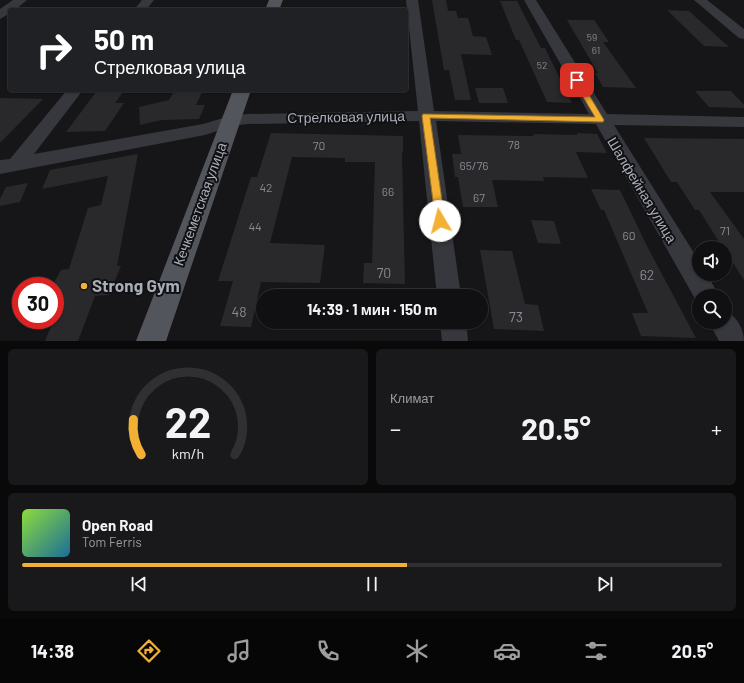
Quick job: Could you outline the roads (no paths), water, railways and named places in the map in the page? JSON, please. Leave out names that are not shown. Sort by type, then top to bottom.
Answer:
[{"type":"main road","name":"Кечкеметская улица","points":[[151,341],[241,92]]},
{"type":"street","points":[[10,8],[21,0]]},
{"type":"street","points":[[142,8],[148,0]]},
{"type":"street","points":[[412,0],[448,289]]},
{"type":"street","name":"Шалфейная улица","points":[[530,0],[600,120],[703,289]]},
{"type":"street","points":[[700,0],[744,35]]},
{"type":"street","points":[[7,166],[73,92]]},
{"type":"street","name":"Стрелковая улица","points":[[7,166],[205,129],[230,121],[247,119],[426,116],[744,122]]},
{"type":"street","points":[[454,329],[455,341]]},
{"type":"street","points":[[726,329],[734,341]]},
{"type":"place","name":"Strong Gym","points":[[84,286]]}]
